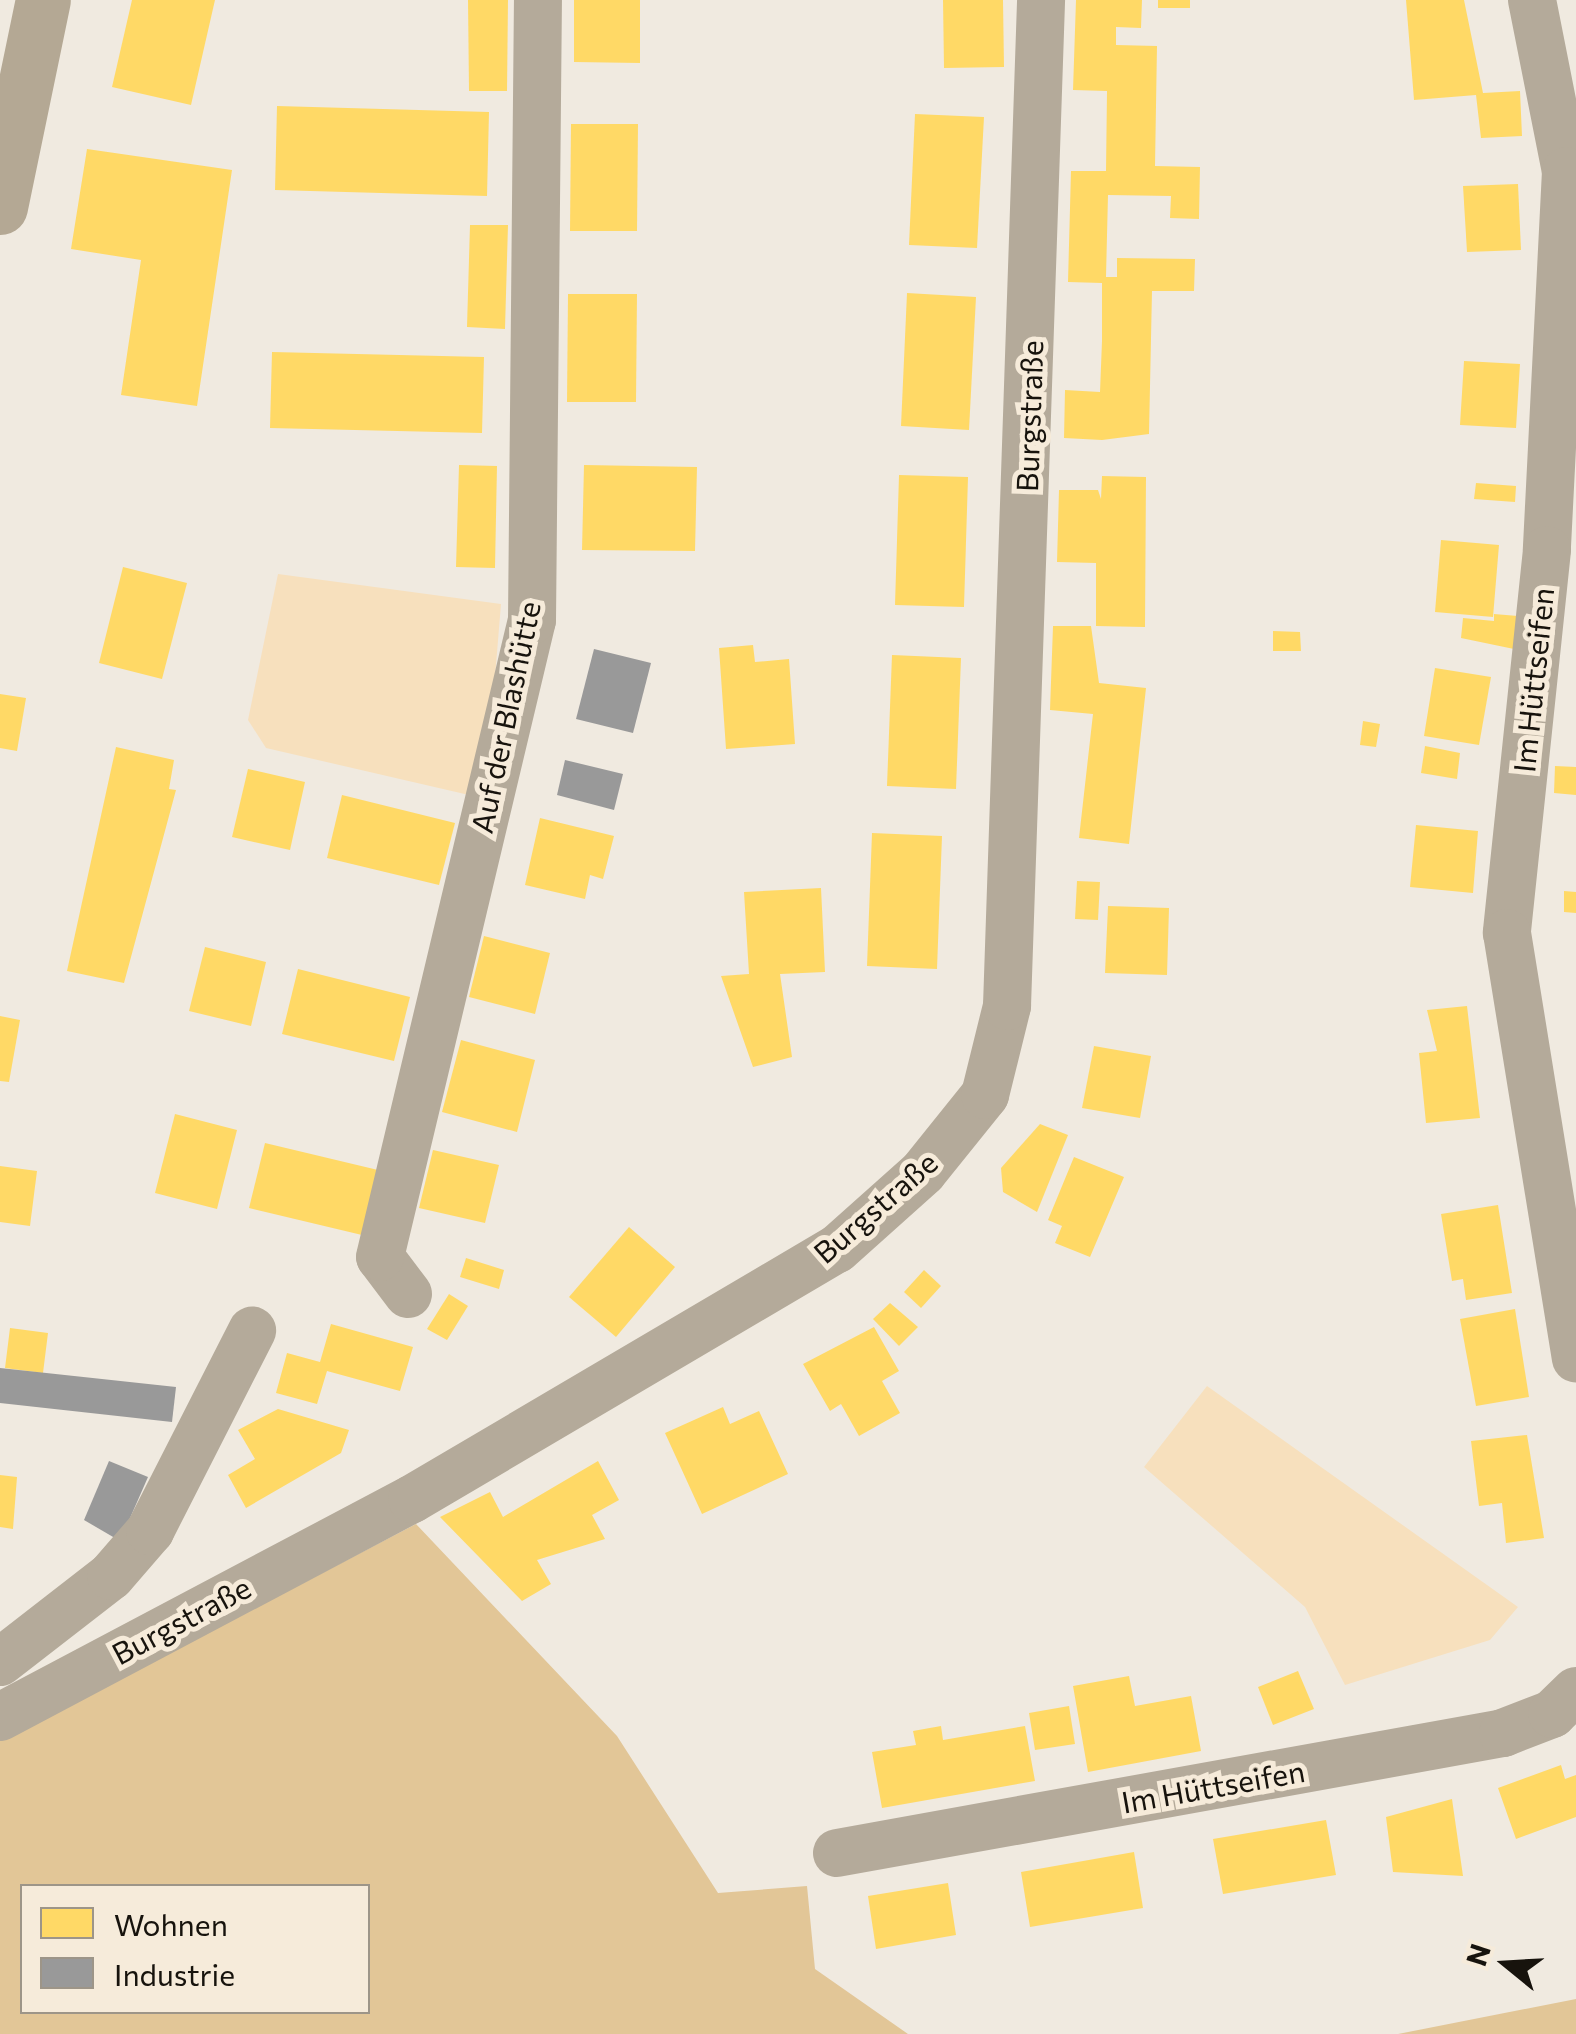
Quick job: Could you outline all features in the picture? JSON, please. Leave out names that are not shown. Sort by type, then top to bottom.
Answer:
[{"type":"street","points":[[0,207],[43,0]]},
{"type":"street","name":"Auf der Blashütte","points":[[408,1294],[380,1256],[532,620],[538,0]]},
{"type":"street","name":"Burgstraße","points":[[0,1717],[412,1499],[837,1249],[923,1172],[985,1095],[1007,1006],[1042,0]]},
{"type":"street","name":"Im Hüttseifen","points":[[1532,0],[1566,172],[1546,550],[1506,933],[1576,1358]]},
{"type":"street","points":[[0,1662],[111,1576],[150,1531],[252,1331]]},
{"type":"street","name":"Im Hüttseifen","points":[[837,1853],[1503,1733],[1552,1714],[1576,1691]]},
{"type":"shaded area","points":[[278,574],[501,604],[494,689],[469,795],[266,748],[248,720]]},
{"type":"shaded area","points":[[1207,1386],[1518,1607],[1490,1640],[1345,1685],[1305,1607],[1144,1467]]},
{"type":"shaded area","points":[[416,1524],[617,1736],[718,1893],[807,1886],[815,1969],[908,2034],[0,2034],[0,1741]]},
{"type":"shaded area","points":[[1576,1999],[1576,2034],[1398,2034]]},
{"type":"building: Wohnen","points":[[132,0],[215,0],[191,105],[112,87]]},
{"type":"building: Wohnen","points":[[468,0],[508,0],[507,91],[469,91]]},
{"type":"building: Wohnen","points":[[574,0],[640,0],[640,63],[574,62]]},
{"type":"building: Wohnen","points":[[943,0],[1003,0],[1004,67],[944,68]]},
{"type":"building: Wohnen","points":[[1076,0],[1142,0],[1141,28],[1116,27],[1116,45],[1157,46],[1155,166],[1200,167],[1199,219],[1170,218],[1171,196],[1108,195],[1106,277],[1117,277],[1117,258],[1195,259],[1194,291],[1152,291],[1149,434],[1102,440],[1064,438],[1065,390],[1100,392],[1102,341],[1102,283],[1068,282],[1071,171],[1106,171],[1107,91],[1073,90]]},
{"type":"building: Wohnen","points":[[1158,0],[1190,0],[1190,8],[1158,8]]},
{"type":"building: Wohnen","points":[[1406,0],[1464,0],[1483,93],[1520,91],[1522,136],[1481,138],[1476,95],[1414,100]]},
{"type":"building: Wohnen","points":[[277,106],[489,112],[487,196],[275,190]]},
{"type":"building: Wohnen","points":[[915,114],[984,117],[977,248],[909,245]]},
{"type":"building: Wohnen","points":[[571,124],[638,124],[637,231],[570,231]]},
{"type":"building: Wohnen","points":[[87,149],[232,170],[197,406],[121,395],[141,260],[71,249]]},
{"type":"building: Wohnen","points":[[1518,184],[1521,250],[1467,252],[1463,186]]},
{"type":"building: Wohnen","points":[[470,225],[508,225],[505,329],[467,327]]},
{"type":"building: Wohnen","points":[[907,293],[976,297],[969,430],[901,426]]},
{"type":"building: Wohnen","points":[[568,294],[637,294],[636,402],[567,402]]},
{"type":"building: Wohnen","points":[[272,352],[484,357],[482,433],[270,428]]},
{"type":"building: Wohnen","points":[[1464,361],[1520,364],[1516,428],[1460,425]]},
{"type":"building: Wohnen","points":[[459,465],[497,466],[495,568],[456,567]]},
{"type":"building: Wohnen","points":[[584,465],[697,467],[695,551],[582,550]]},
{"type":"building: Wohnen","points":[[899,475],[968,477],[964,607],[895,605]]},
{"type":"building: Wohnen","points":[[1102,476],[1146,477],[1145,627],[1096,626],[1096,563],[1057,562],[1059,490],[1098,490],[1101,499]]},
{"type":"building: Wohnen","points":[[1476,483],[1516,486],[1515,502],[1474,499]]},
{"type":"building: Wohnen","points":[[1441,540],[1499,545],[1493,617],[1435,612]]},
{"type":"building: Wohnen","points":[[123,567],[187,583],[162,679],[99,663]]},
{"type":"building: Wohnen","points":[[1494,614],[1518,616],[1514,649],[1461,638],[1463,618],[1494,621]]},
{"type":"building: Wohnen","points":[[1053,626],[1091,626],[1099,683],[1146,688],[1129,844],[1079,838],[1093,714],[1050,710]]},
{"type":"building: Wohnen","points":[[1273,631],[1300,632],[1301,651],[1273,651]]},
{"type":"building: Wohnen","points":[[753,645],[755,662],[789,659],[795,744],[726,749],[719,648]]},
{"type":"building: Wohnen","points":[[892,655],[961,658],[956,789],[887,786]]},
{"type":"building: Wohnen","points":[[1435,668],[1491,677],[1479,745],[1424,736]]},
{"type":"building: Wohnen","points":[[0,694],[26,698],[17,751],[0,748]]},
{"type":"building: Wohnen","points":[[1363,721],[1380,724],[1376,747],[1360,745]]},
{"type":"building: Wohnen","points":[[1425,746],[1460,753],[1457,779],[1421,773]]},
{"type":"building: Wohnen","points":[[116,747],[174,760],[169,789],[176,790],[124,983],[67,971]]},
{"type":"building: Wohnen","points":[[1555,766],[1576,767],[1576,795],[1554,793]]},
{"type":"building: Wohnen","points":[[248,769],[305,782],[290,850],[232,837]]},
{"type":"building: Wohnen","points":[[342,795],[455,823],[439,885],[327,858]]},
{"type":"building: Wohnen","points":[[540,818],[614,836],[603,879],[590,875],[585,899],[525,885]]},
{"type":"building: Wohnen","points":[[1416,825],[1478,831],[1473,893],[1410,887]]},
{"type":"building: Wohnen","points":[[872,833],[942,836],[937,969],[867,966]]},
{"type":"building: Wohnen","points":[[1077,881],[1100,882],[1098,920],[1075,919]]},
{"type":"building: Wohnen","points":[[821,888],[825,972],[780,974],[792,1057],[753,1067],[721,976],[749,974],[744,892]]},
{"type":"building: Wohnen","points":[[1564,891],[1576,892],[1576,913],[1564,912]]},
{"type":"building: Wohnen","points":[[1108,906],[1169,908],[1167,975],[1105,973]]},
{"type":"building: Wohnen","points":[[484,936],[550,953],[535,1014],[469,997]]},
{"type":"building: Wohnen","points":[[205,947],[266,962],[251,1026],[189,1011]]},
{"type":"building: Wohnen","points":[[298,969],[410,997],[394,1061],[282,1034]]},
{"type":"building: Wohnen","points":[[1467,1006],[1480,1118],[1426,1123],[1419,1053],[1437,1051],[1427,1010]]},
{"type":"building: Wohnen","points":[[0,1016],[20,1020],[9,1082],[0,1081]]},
{"type":"building: Wohnen","points":[[461,1040],[535,1060],[517,1132],[442,1112]]},
{"type":"building: Wohnen","points":[[1094,1046],[1151,1056],[1140,1118],[1082,1108]]},
{"type":"building: Wohnen","points":[[175,1114],[237,1130],[217,1209],[155,1193]]},
{"type":"building: Wohnen","points":[[1040,1124],[1068,1135],[1037,1212],[1003,1192],[1001,1168]]},
{"type":"building: Wohnen","points":[[265,1143],[378,1170],[362,1235],[249,1208]]},
{"type":"building: Wohnen","points":[[433,1150],[499,1165],[485,1223],[419,1208]]},
{"type":"building: Wohnen","points":[[1074,1157],[1124,1177],[1090,1257],[1055,1243],[1062,1226],[1048,1220]]},
{"type":"building: Wohnen","points":[[0,1166],[37,1171],[30,1226],[0,1222]]},
{"type":"building: Wohnen","points":[[1498,1205],[1512,1293],[1466,1300],[1463,1279],[1452,1281],[1441,1214]]},
{"type":"building: Wohnen","points":[[629,1227],[675,1267],[616,1337],[569,1297]]},
{"type":"building: Wohnen","points":[[466,1258],[504,1270],[499,1289],[460,1277]]},
{"type":"building: Wohnen","points":[[924,1270],[941,1286],[921,1308],[904,1292]]},
{"type":"building: Wohnen","points":[[449,1294],[468,1306],[447,1340],[427,1329]]},
{"type":"building: Wohnen","points":[[890,1303],[918,1327],[899,1346],[873,1319]]},
{"type":"building: Wohnen","points":[[1515,1309],[1529,1397],[1476,1406],[1460,1319]]},
{"type":"building: Wohnen","points":[[331,1324],[413,1347],[400,1391],[327,1371],[317,1404],[276,1393],[287,1353],[320,1362]]},
{"type":"building: Wohnen","points":[[874,1327],[899,1371],[882,1381],[900,1413],[859,1436],[841,1404],[830,1411],[803,1364]]},
{"type":"building: Wohnen","points":[[10,1328],[48,1333],[43,1373],[5,1368]]},
{"type":"building: Wohnen","points":[[723,1407],[730,1424],[759,1411],[788,1474],[702,1514],[665,1433]]},
{"type":"building: Wohnen","points":[[278,1409],[349,1430],[341,1453],[246,1508],[228,1475],[255,1459],[238,1430]]},
{"type":"building: Wohnen","points":[[1527,1435],[1544,1538],[1506,1543],[1502,1503],[1479,1506],[1471,1441]]},
{"type":"building: Wohnen","points":[[598,1461],[619,1500],[592,1515],[605,1539],[537,1560],[551,1584],[522,1601],[440,1517],[490,1492],[503,1517]]},
{"type":"building: Wohnen","points":[[0,1475],[17,1477],[13,1529],[0,1527]]},
{"type":"building: Wohnen","points":[[1298,1671],[1314,1709],[1273,1725],[1258,1687]]},
{"type":"building: Wohnen","points":[[1129,1676],[1135,1706],[1191,1696],[1201,1751],[1088,1772],[1073,1686]]},
{"type":"building: Wohnen","points":[[1069,1706],[1075,1744],[1035,1750],[1029,1713]]},
{"type":"building: Wohnen","points":[[941,1726],[943,1740],[1025,1726],[1035,1781],[882,1808],[872,1752],[916,1745],[913,1731]]},
{"type":"building: Wohnen","points":[[1561,1765],[1565,1779],[1576,1775],[1576,1817],[1516,1839],[1498,1788]]},
{"type":"building: Wohnen","points":[[1452,1799],[1463,1876],[1393,1872],[1386,1817]]},
{"type":"building: Wohnen","points":[[1326,1820],[1336,1875],[1223,1894],[1213,1839]]},
{"type":"building: Wohnen","points":[[1134,1852],[1143,1908],[1030,1927],[1021,1872]]},
{"type":"building: Wohnen","points":[[948,1883],[956,1935],[876,1949],[868,1896]]},
{"type":"building: Industrie","points":[[594,649],[651,663],[633,733],[576,719]]},
{"type":"building: Industrie","points":[[565,760],[623,774],[614,810],[557,795]]},
{"type":"building: Industrie","points":[[0,1368],[176,1387],[172,1422],[0,1403]]},
{"type":"building: Industrie","points":[[109,1461],[148,1477],[120,1541],[84,1520]]}]
